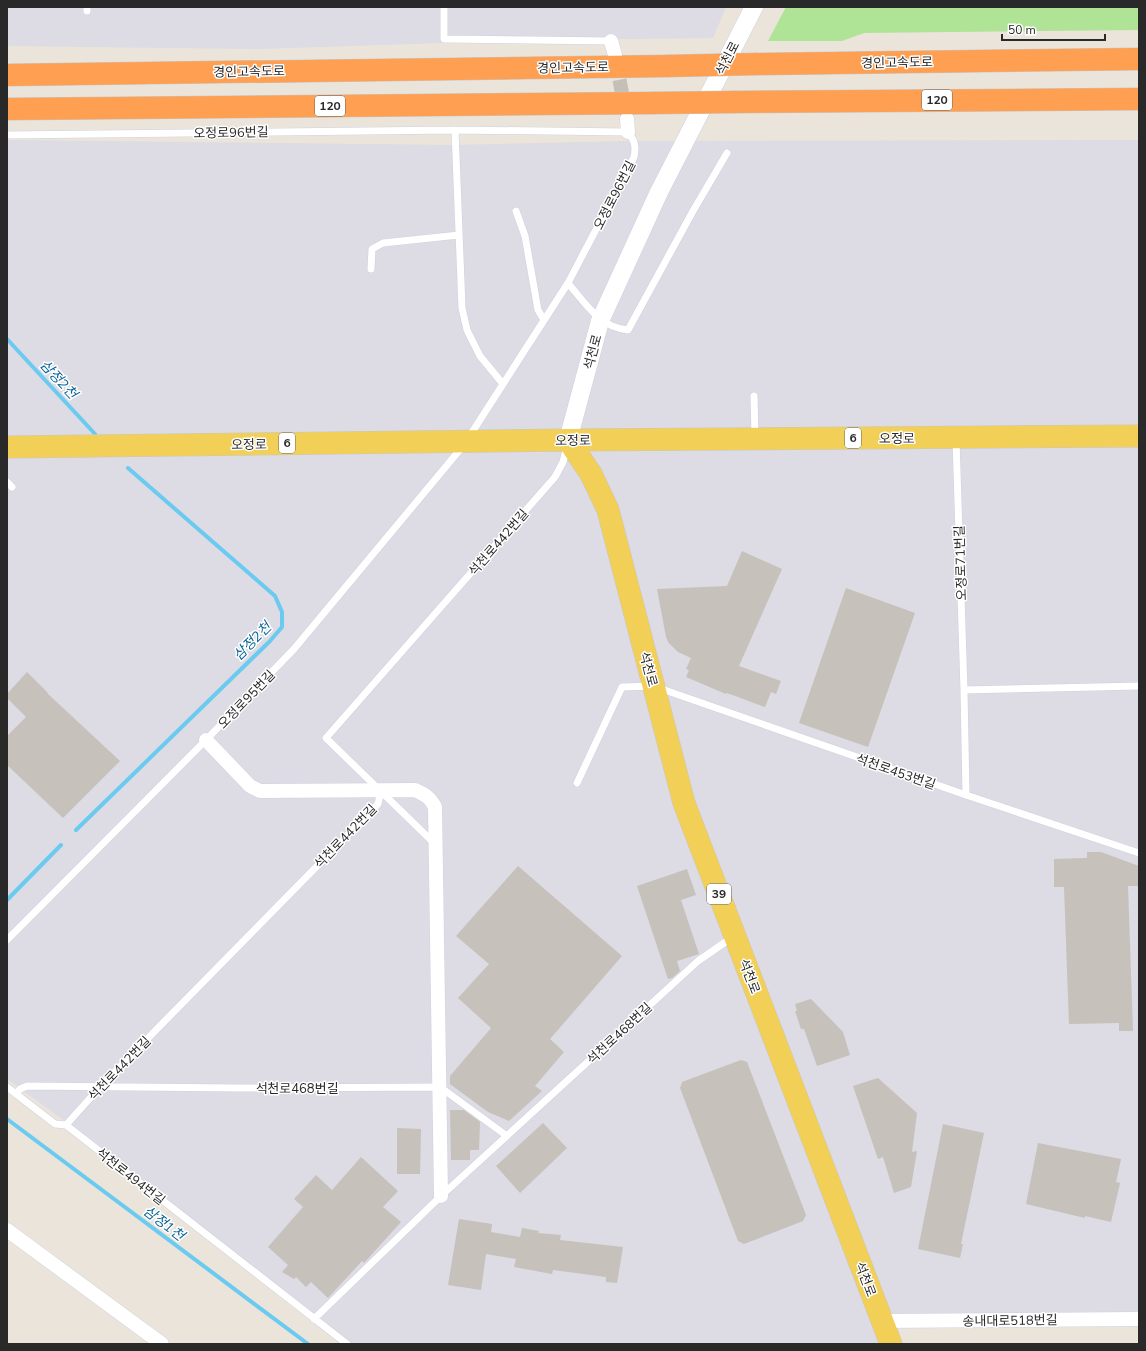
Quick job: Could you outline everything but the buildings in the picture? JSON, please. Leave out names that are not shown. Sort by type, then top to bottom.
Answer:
[{"type":"highway","name":"경인고속도로","points":[[7,75],[1139,59]]},
{"type":"highway","points":[[7,64],[119,73]]},
{"type":"highway","name":"120","points":[[7,109],[1139,99]]},
{"type":"main road","name":"오정로","points":[[7,447],[756,438],[1139,436]]},
{"type":"main road","name":"석천로","points":[[568,440],[592,474],[608,510],[684,803],[891,1344]]},
{"type":"street","name":"석천로","points":[[568,440],[600,321],[659,192],[754,7]]},
{"type":"street","points":[[611,41],[615,55]]},
{"type":"street","points":[[206,740],[250,786],[260,791],[415,790],[431,799],[435,807],[436,844],[441,1196]]},
{"type":"street","points":[[7,1230],[162,1344]]},
{"type":"street","name":"송내대로518번길","points":[[882,1321],[1139,1319]]},
{"type":"lane","points":[[444,7],[444,39],[611,41]]},
{"type":"lane","name":"오정로96번길","points":[[7,135],[455,130],[627,126],[634,138],[636,149],[634,157],[568,284],[467,441]]},
{"type":"lane","points":[[455,130],[462,308],[467,330],[480,356],[503,384]]},
{"type":"lane","points":[[568,284],[600,321],[619,330],[628,330],[693,211],[727,153]]},
{"type":"lane","points":[[516,211],[525,236],[538,310],[544,320]]},
{"type":"lane","points":[[371,269],[372,248],[383,243],[459,235]]},
{"type":"lane","points":[[754,396],[756,438]]},
{"type":"lane","name":"오정로71번길","points":[[956,437],[966,795]]},
{"type":"lane","name":"석천로442번길","points":[[66,1125],[100,1087],[378,804],[381,791],[326,738],[555,477],[563,462],[568,440]]},
{"type":"lane","name":"오정로95번길","points":[[7,940],[206,740],[294,649],[467,441]]},
{"type":"lane","points":[[577,783],[622,687],[653,686]]},
{"type":"lane","name":"석천로453번길","points":[[653,686],[966,795],[1139,853]]},
{"type":"lane","points":[[964,690],[1139,686]]},
{"type":"lane","points":[[381,791],[436,844]]},
{"type":"lane","name":"석천로468번길","points":[[314,1319],[441,1196],[698,961],[724,943],[735,938]]},
{"type":"lane","name":"석천로468번길","points":[[16,1094],[20,1088],[27,1086],[239,1088],[440,1087]]},
{"type":"lane","points":[[440,1087],[507,1136]]},
{"type":"lane","name":"석천로494번길","points":[[7,1088],[55,1124],[66,1125],[347,1344]]},
{"type":"shaded area","points":[[7,7],[726,7],[713,38],[535,40],[260,49],[7,46]]},
{"type":"shaded area","points":[[7,140],[452,145],[628,141],[1139,140],[1139,1319],[882,1321],[891,1344],[350,1344],[62,1119],[7,1079]]},
{"type":"green space","points":[[786,7],[1139,7],[1139,30],[864,33],[842,41],[768,41]]},
{"type":"waterway","name":"삼정2천","points":[[7,339],[95,434]]},
{"type":"waterway","name":"삼정2천","points":[[76,830],[270,641],[282,627],[282,612],[275,596],[128,468]]},
{"type":"waterway","name":"삼정2천","points":[[7,900],[61,845]]},
{"type":"waterway","name":"삼정1천","points":[[7,1119],[308,1344]]},
{"type":"tunnel","points":[[616,59],[625,111]]}]
